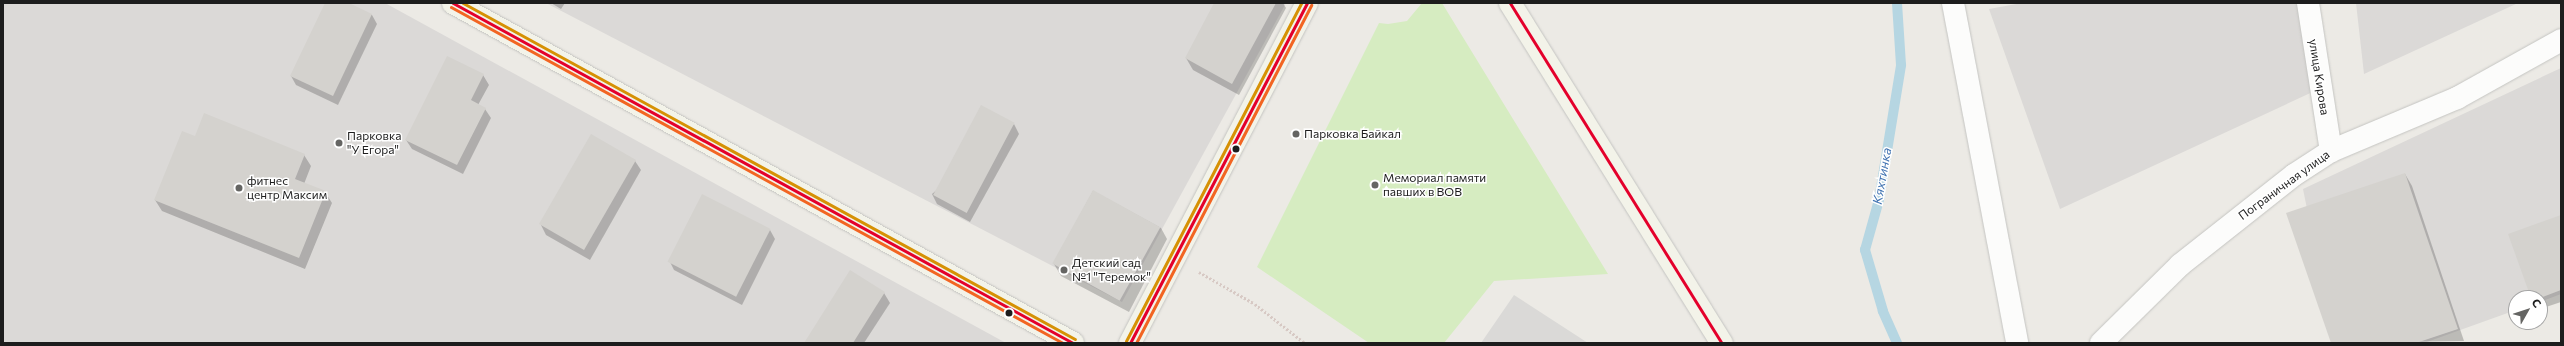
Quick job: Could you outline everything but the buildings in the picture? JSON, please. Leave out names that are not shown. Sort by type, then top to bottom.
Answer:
[{"type":"street","points":[[453,3],[1073,343]]},
{"type":"street","points":[[1130,343],[1307,3]]},
{"type":"street","points":[[1510,3],[1722,343]]},
{"type":"street","points":[[1953,3],[2017,343]]},
{"type":"street","name":"улица Кирова","points":[[2308,3],[2331,151]]},
{"type":"street","name":"Пограничная улица","points":[[2101,343],[2180,265],[2294,175],[2331,151],[2457,98],[2561,40]]},
{"type":"path","points":[[1174,258],[1255,304],[1305,343]]},
{"type":"shaded area","points":[[3,3],[385,3],[1006,343],[3,343]]},
{"type":"shaded area","points":[[546,3],[1286,3],[1122,302]]},
{"type":"shaded area","points":[[2022,3],[2307,3],[2332,83],[2060,209],[1989,9]]},
{"type":"shaded area","points":[[2356,3],[2518,3],[2364,74]]},
{"type":"shaded area","points":[[2561,68],[2561,294],[2548,299],[2548,290],[2508,290],[2508,313],[2424,343],[2334,343],[2303,189]]},
{"type":"shaded area","points":[[1514,295],[1588,343],[1481,343]]},
{"type":"green space","points":[[1422,3],[1442,3],[1608,274],[1494,281],[1444,343],[1369,343],[1257,267],[1379,23],[1388,24],[1407,21]]},
{"type":"waterway","name":"Кяхтинка","points":[[1897,3],[1901,65],[1879,200],[1865,250],[1883,311],[1897,343]]},
{"type":"transit line","points":[[453,3],[1073,343]]},
{"type":"transit line","points":[[463,3],[1075,339]]},
{"type":"transit line","points":[[1126,341],[1301,3]]},
{"type":"transit line","points":[[1130,343],[1307,3]]},
{"type":"transit line","points":[[1510,3],[1722,343]]},
{"type":"transit line","points":[[1136,343],[1311,5]]},
{"type":"transit line","points":[[451,7],[1063,343]]},
{"type":"place","name":"Парковка Байкал","points":[[1296,134]]},
{"type":"place","name":"Парковка \"У Егора\"","points":[[339,143]]},
{"type":"place","name":"Мемориал памяти павших в ВОВ","points":[[1375,185]]},
{"type":"place","name":"фитнес центр Максим","points":[[239,188]]},
{"type":"place","name":"Детский сад №1 \"Теремок\"","points":[[1064,270]]}]
